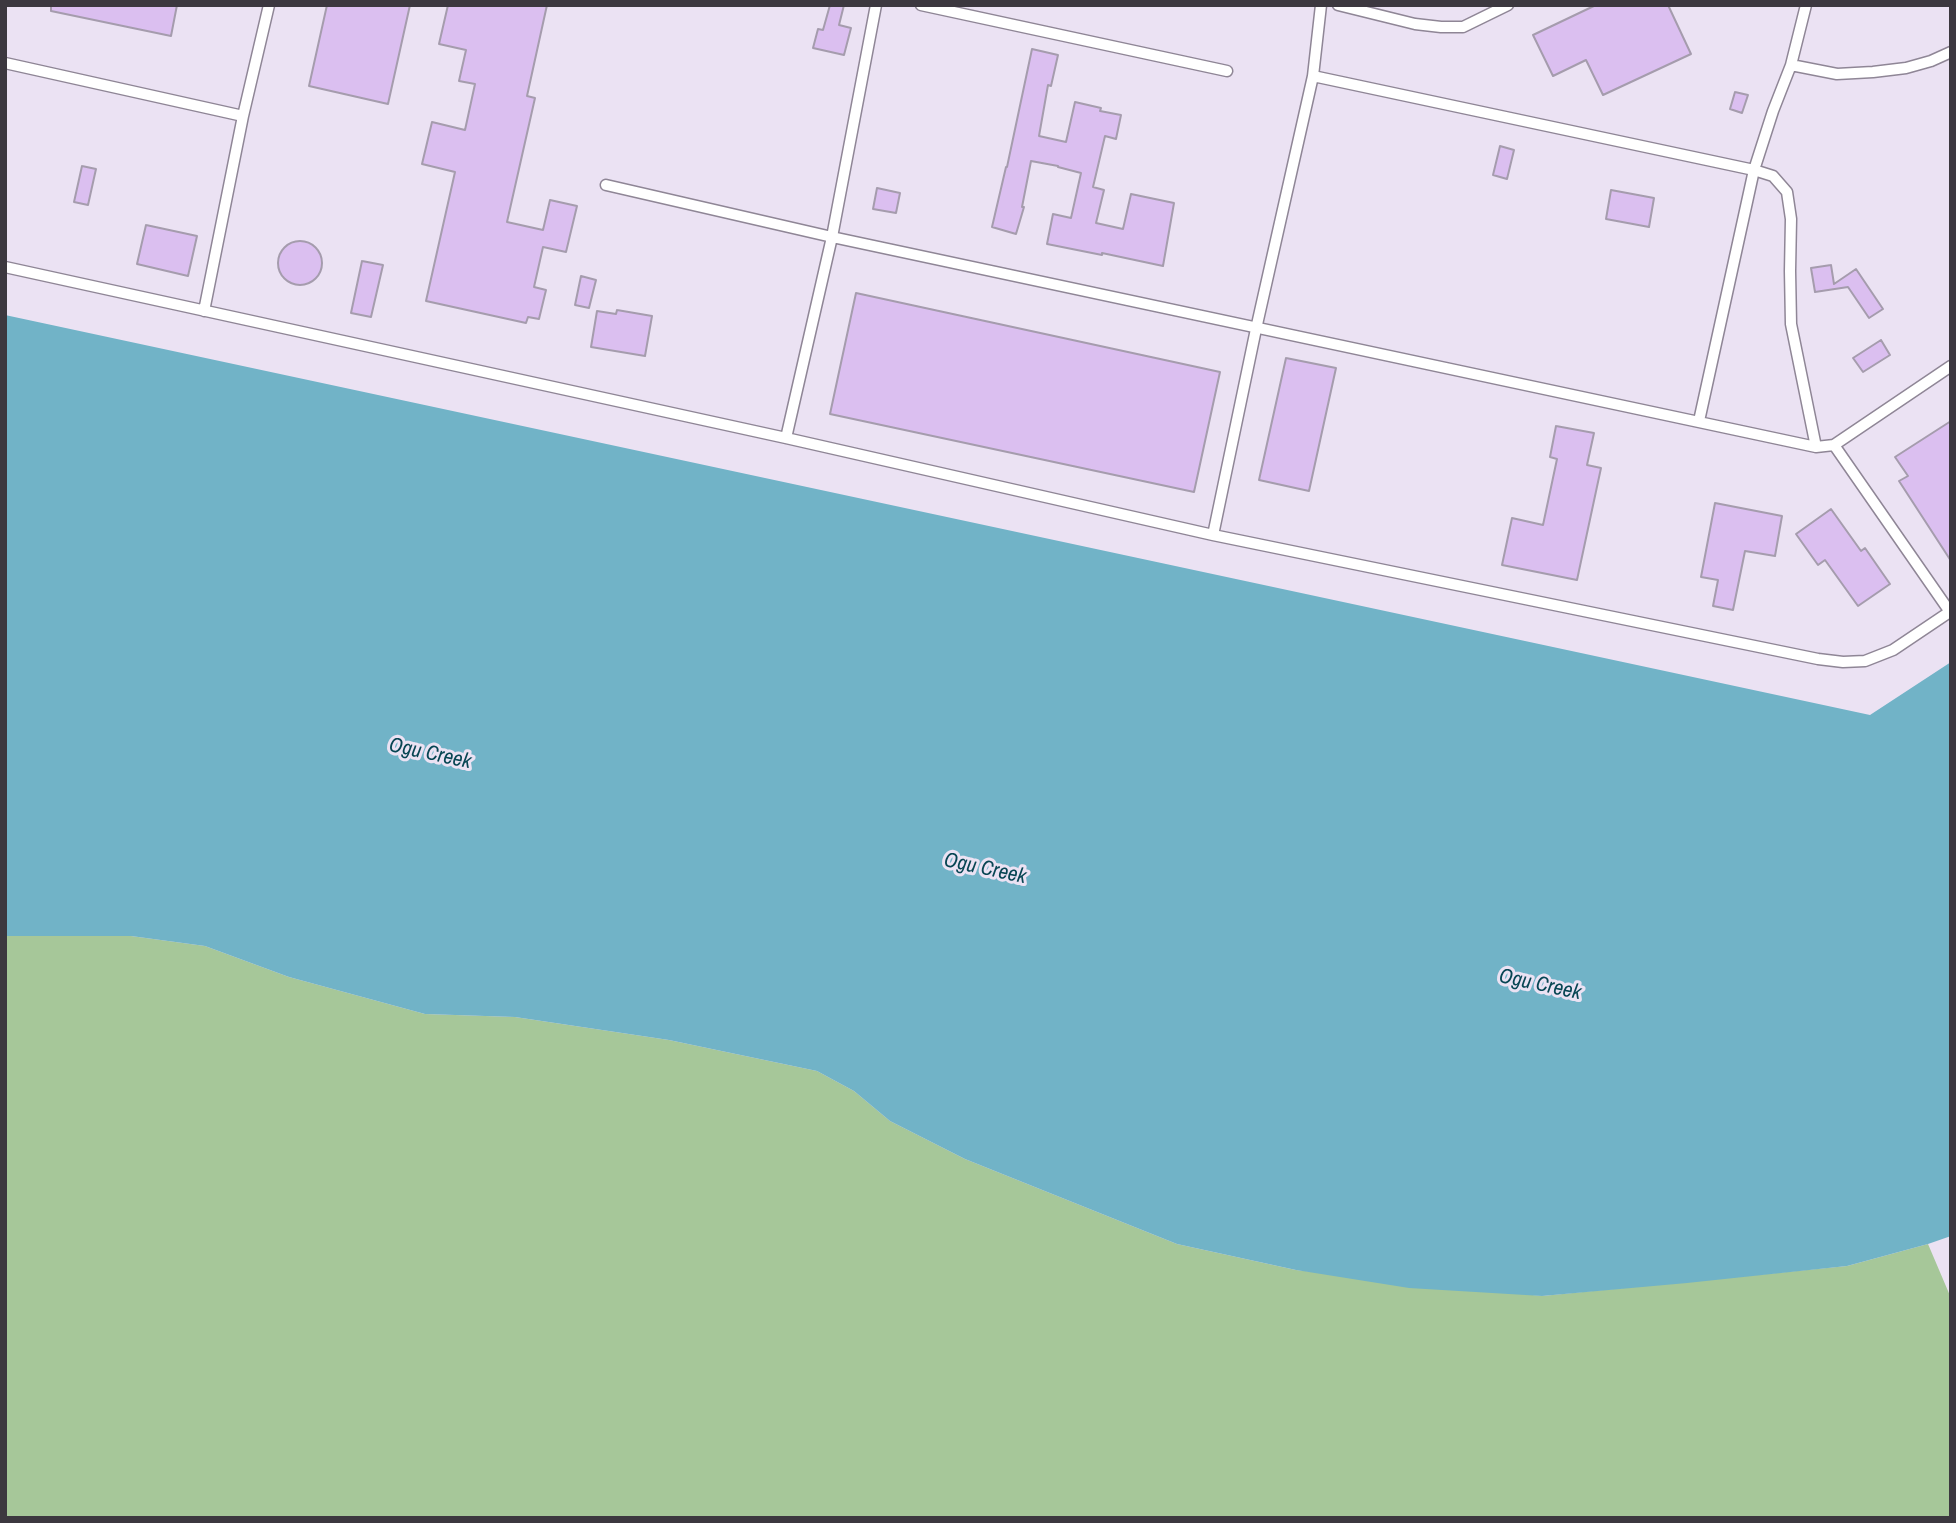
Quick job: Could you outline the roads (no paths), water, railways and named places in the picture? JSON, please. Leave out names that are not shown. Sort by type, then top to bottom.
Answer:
[{"type":"lane","points":[[204,311],[243,116],[269,5]]},
{"type":"lane","points":[[786,438],[832,237],[876,5]]},
{"type":"lane","points":[[921,5],[1227,71]]},
{"type":"lane","points":[[1213,535],[1313,76],[1321,5]]},
{"type":"lane","points":[[1338,5],[1415,24],[1441,27],[1462,27],[1508,5]]},
{"type":"lane","points":[[1699,421],[1754,170],[1791,65],[1806,5]]},
{"type":"lane","points":[[1791,65],[1837,74],[1873,72],[1906,68],[1951,52]]},
{"type":"lane","points":[[5,63],[243,116]]},
{"type":"lane","points":[[1313,76],[1773,176],[1787,192],[1791,219],[1791,324],[1816,447]]},
{"type":"lane","points":[[606,185],[1256,329],[1816,447],[1834,444],[1951,366]]},
{"type":"lane","points":[[5,267],[786,438],[1213,535],[1818,659],[1865,661],[1893,650],[1950,611],[1834,444]]},
{"type":"water","name":"Ogu Creek","points":[[5,315],[1870,715],[1951,662],[1951,1236],[1847,1266],[1687,1283],[1542,1296],[1409,1288],[1296,1270],[1177,1244],[965,1159],[890,1121],[854,1091],[817,1071],[669,1040],[515,1017],[425,1014],[289,977],[205,946],[131,936],[5,936]]}]
